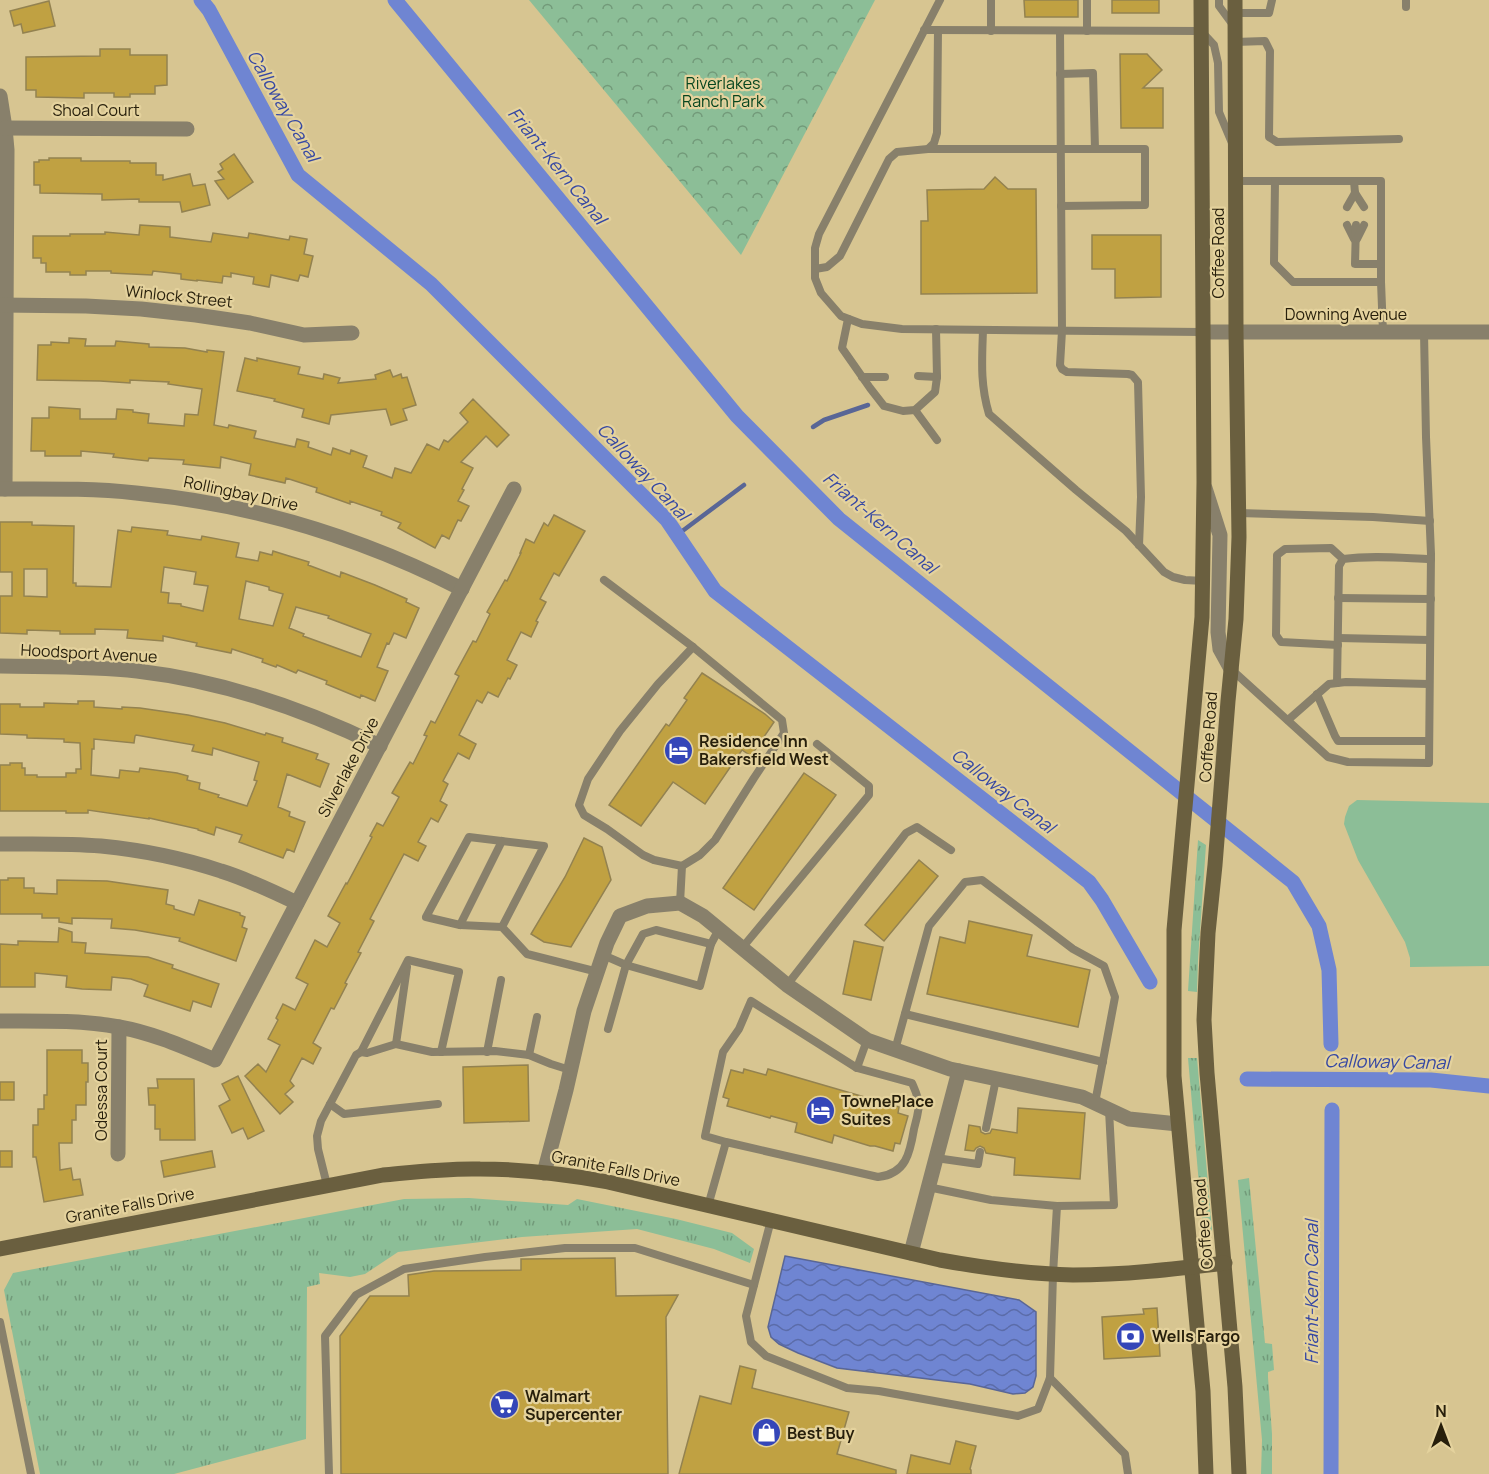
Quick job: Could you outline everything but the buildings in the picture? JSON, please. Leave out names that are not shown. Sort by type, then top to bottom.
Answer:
[{"type":"main road","name":"Coffee Road","points":[[1201,0],[1203,581],[1202,617],[1174,930],[1174,1076],[1203,1391],[1206,1474]]},
{"type":"main road","name":"Coffee Road","points":[[1235,6],[1239,513],[1236,619],[1208,933],[1204,1020],[1235,1387],[1239,1474]]},
{"type":"main road","name":"Granite Falls Drive","points":[[0,1249],[383,1175],[478,1168],[573,1176],[608,1182],[940,1260],[989,1269],[1053,1274],[1121,1274],[1225,1263]]},
{"type":"street","points":[[0,96],[7,150],[2,489]]},
{"type":"street","name":"Shoal Court","points":[[5,128],[186,129]]},
{"type":"street","name":"Winlock Street","points":[[3,305],[141,309],[196,315],[304,334],[352,333]]},
{"type":"street","name":"Downing Avenue","points":[[1202,332],[1489,332]]},
{"type":"street","points":[[1204,482],[1220,535],[1218,632],[1220,649],[1231,669]]},
{"type":"street","name":"Rollingbay Drive","points":[[2,489],[100,490],[135,493],[203,501],[270,515],[336,535],[400,559],[462,589]]},
{"type":"street","name":"Silverlake Drive","points":[[119,1027],[168,1040],[215,1060],[514,489]]},
{"type":"street","name":"Hoodsport Avenue","points":[[0,666],[101,668],[209,683],[305,712],[380,746]]},
{"type":"street","points":[[0,844],[99,846],[143,851],[221,871],[297,903]]},
{"type":"street","points":[[544,1173],[584,1011],[603,955],[620,916],[647,906],[680,903],[703,916],[787,985],[867,1040],[959,1071],[1082,1097],[1129,1119],[1178,1124]]},
{"type":"street","points":[[0,1021],[60,1021],[119,1027]]},
{"type":"street","name":"Odessa Court","points":[[118,1154],[119,1027]]},
{"type":"street","points":[[911,1253],[959,1071]]},
{"type":"lane","points":[[940,0],[819,234],[815,249],[815,278],[821,293],[841,316],[862,324],[936,329],[1202,332]]},
{"type":"lane","points":[[991,0],[991,31]]},
{"type":"lane","points":[[1087,0],[1087,31]]},
{"type":"lane","points":[[1219,0],[1235,35],[1265,41],[1270,51],[1269,137],[1277,142],[1399,139]]},
{"type":"lane","points":[[1235,6],[1269,13],[1272,0]]},
{"type":"lane","points":[[924,30],[1201,31],[1214,45],[1218,63],[1219,112],[1236,151]]},
{"type":"lane","points":[[928,149],[934,143],[937,133],[938,30]]},
{"type":"lane","points":[[1060,31],[1062,331],[1060,365],[1067,372],[1128,374],[1138,382],[1142,497],[1139,545]]},
{"type":"lane","points":[[1060,74],[1093,73],[1095,149]]},
{"type":"lane","points":[[815,269],[827,267],[840,256],[889,159],[897,152],[928,149],[1145,148],[1145,205],[1061,206]]},
{"type":"lane","points":[[1236,181],[1381,181],[1383,332]]},
{"type":"lane","points":[[1275,181],[1274,263],[1293,282],[1381,282]]},
{"type":"lane","points":[[1354,181],[1356,207],[1355,193]]},
{"type":"lane","points":[[1355,243],[1356,225],[1355,264],[1381,264]]},
{"type":"lane","points":[[848,319],[842,348],[884,406],[903,411],[915,410],[935,392],[936,329]]},
{"type":"lane","points":[[982,330],[981,375],[989,414],[1126,531],[1164,572],[1185,580],[1203,581]]},
{"type":"lane","points":[[1231,669],[1328,757],[1348,762],[1429,763],[1431,560],[1424,332]]},
{"type":"lane","points":[[918,376],[937,377]]},
{"type":"lane","points":[[862,377],[885,377]]},
{"type":"lane","points":[[915,410],[937,440]]},
{"type":"lane","points":[[1239,513],[1430,521]]},
{"type":"lane","points":[[1343,559],[1331,548],[1285,549],[1277,555],[1276,635],[1281,642],[1430,640]]},
{"type":"lane","points":[[1343,559],[1383,557],[1431,560]]},
{"type":"lane","points":[[1337,683],[1339,566],[1343,559]]},
{"type":"lane","points":[[604,580],[693,648],[782,720],[784,733],[715,840],[700,855],[682,866],[654,860],[643,855],[635,847],[584,814],[579,805],[588,779],[620,730],[658,684],[693,648]]},
{"type":"lane","points":[[1338,598],[1431,598]]},
{"type":"lane","points":[[1288,720],[1329,684],[1346,682],[1429,684]]},
{"type":"lane","points":[[1317,694],[1338,741],[1429,741]]},
{"type":"lane","points":[[742,948],[869,795],[869,786],[817,744]]},
{"type":"lane","points":[[787,985],[906,833],[917,827],[951,850]]},
{"type":"lane","points":[[502,927],[544,846],[469,837],[426,917],[460,926],[502,927],[527,954],[598,972]]},
{"type":"lane","points":[[460,926],[502,841]]},
{"type":"lane","points":[[680,903],[682,866]]},
{"type":"lane","points":[[895,1050],[929,926],[965,882],[982,880],[1073,949],[1104,966],[1115,997],[1103,1062],[1102,1106],[1114,1205],[1057,1206],[991,1200],[928,1187]]},
{"type":"lane","points":[[603,955],[626,965],[700,986],[711,944],[719,929]]},
{"type":"lane","points":[[608,1029],[626,965],[643,934],[656,930],[711,944]]},
{"type":"lane","points":[[396,1044],[408,960]]},
{"type":"lane","points":[[327,1185],[318,1149],[317,1136],[321,1121],[356,1055],[361,1052],[408,960]]},
{"type":"lane","points":[[408,960],[459,972],[441,1052]]},
{"type":"lane","points":[[487,1052],[501,980]]},
{"type":"lane","points":[[751,1001],[857,1068],[912,1083],[917,1095],[919,1106],[909,1154],[899,1170],[888,1176],[878,1177],[726,1142],[705,1136],[723,1052],[739,1029],[751,1001]]},
{"type":"lane","points":[[905,1014],[1103,1062]]},
{"type":"lane","points":[[529,1055],[537,1017]]},
{"type":"lane","points":[[857,1068],[867,1040]]},
{"type":"lane","points":[[361,1052],[367,1053],[396,1044],[432,1052],[529,1055],[570,1070]]},
{"type":"lane","points":[[986,1128],[996,1079]]},
{"type":"lane","points":[[330,1104],[344,1114],[438,1104]]},
{"type":"lane","points":[[708,1206],[726,1142]]},
{"type":"lane","points":[[936,1158],[978,1164],[980,1152]]},
{"type":"lane","points":[[771,1220],[746,1316],[751,1342],[766,1356],[846,1388],[879,1391],[1018,1416],[1038,1409],[1050,1378],[1057,1206]]},
{"type":"lane","points":[[329,1474],[325,1336],[356,1295],[404,1269],[565,1248],[635,1248],[754,1285]]},
{"type":"lane","points":[[0,1322],[31,1474]]},
{"type":"lane","points":[[1050,1378],[1125,1454],[1128,1474]]},
{"type":"green space","name":"Riverlakes Ranch Park","points":[[529,0],[875,0],[741,255]]},
{"type":"green space","points":[[1357,800],[1489,803],[1489,966],[1410,967],[1405,942],[1358,860],[1344,824],[1349,806]]},
{"type":"green space","points":[[1198,840],[1206,845],[1197,992],[1188,991]]},
{"type":"green space","points":[[1188,1058],[1197,1058],[1212,1230],[1207,1243],[1204,1242]]},
{"type":"green space","points":[[1249,1178],[1265,1343],[1272,1344],[1274,1370],[1268,1372],[1268,1377],[1272,1474],[1261,1474],[1262,1440],[1238,1180]]},
{"type":"green space","points":[[469,1198],[568,1205],[577,1199],[732,1233],[754,1249],[750,1263],[714,1249],[637,1229],[522,1237],[398,1252],[365,1274],[350,1277],[319,1273],[320,1284],[307,1287],[306,1439],[174,1474],[40,1474],[4,1290],[13,1273],[404,1199]]},
{"type":"water","points":[[785,1256],[1019,1300],[1036,1312],[1036,1376],[1033,1387],[1025,1393],[1013,1394],[970,1384],[837,1368],[779,1344],[771,1337],[768,1327]]},
{"type":"waterway","name":"Calloway Canal","points":[[201,0],[209,10],[298,175],[431,284],[667,520],[715,591],[1089,882],[1150,982]]},
{"type":"waterway","name":"Friant-Kern Canal","points":[[395,0],[737,416],[839,519],[1293,882],[1319,926],[1329,970],[1331,1044]]},
{"type":"waterway","points":[[813,427],[824,420],[868,405]]},
{"type":"waterway","points":[[677,535],[744,485]]},
{"type":"waterway","name":"Calloway Canal","points":[[1247,1079],[1431,1080],[1489,1086]]},
{"type":"waterway","name":"Friant-Kern Canal","points":[[1331,1474],[1332,1110]]},
{"type":"place","name":"Residence Inn Bakersfield West","points":[[678,750]]},
{"type":"place","name":"TownePlace Suites","points":[[820,1110]]},
{"type":"place","name":"Wells Fargo","points":[[1131,1336]]},
{"type":"place","name":"Walmart Supercenter","points":[[504,1405]]},
{"type":"place","name":"Best Buy","points":[[766,1433]]}]
